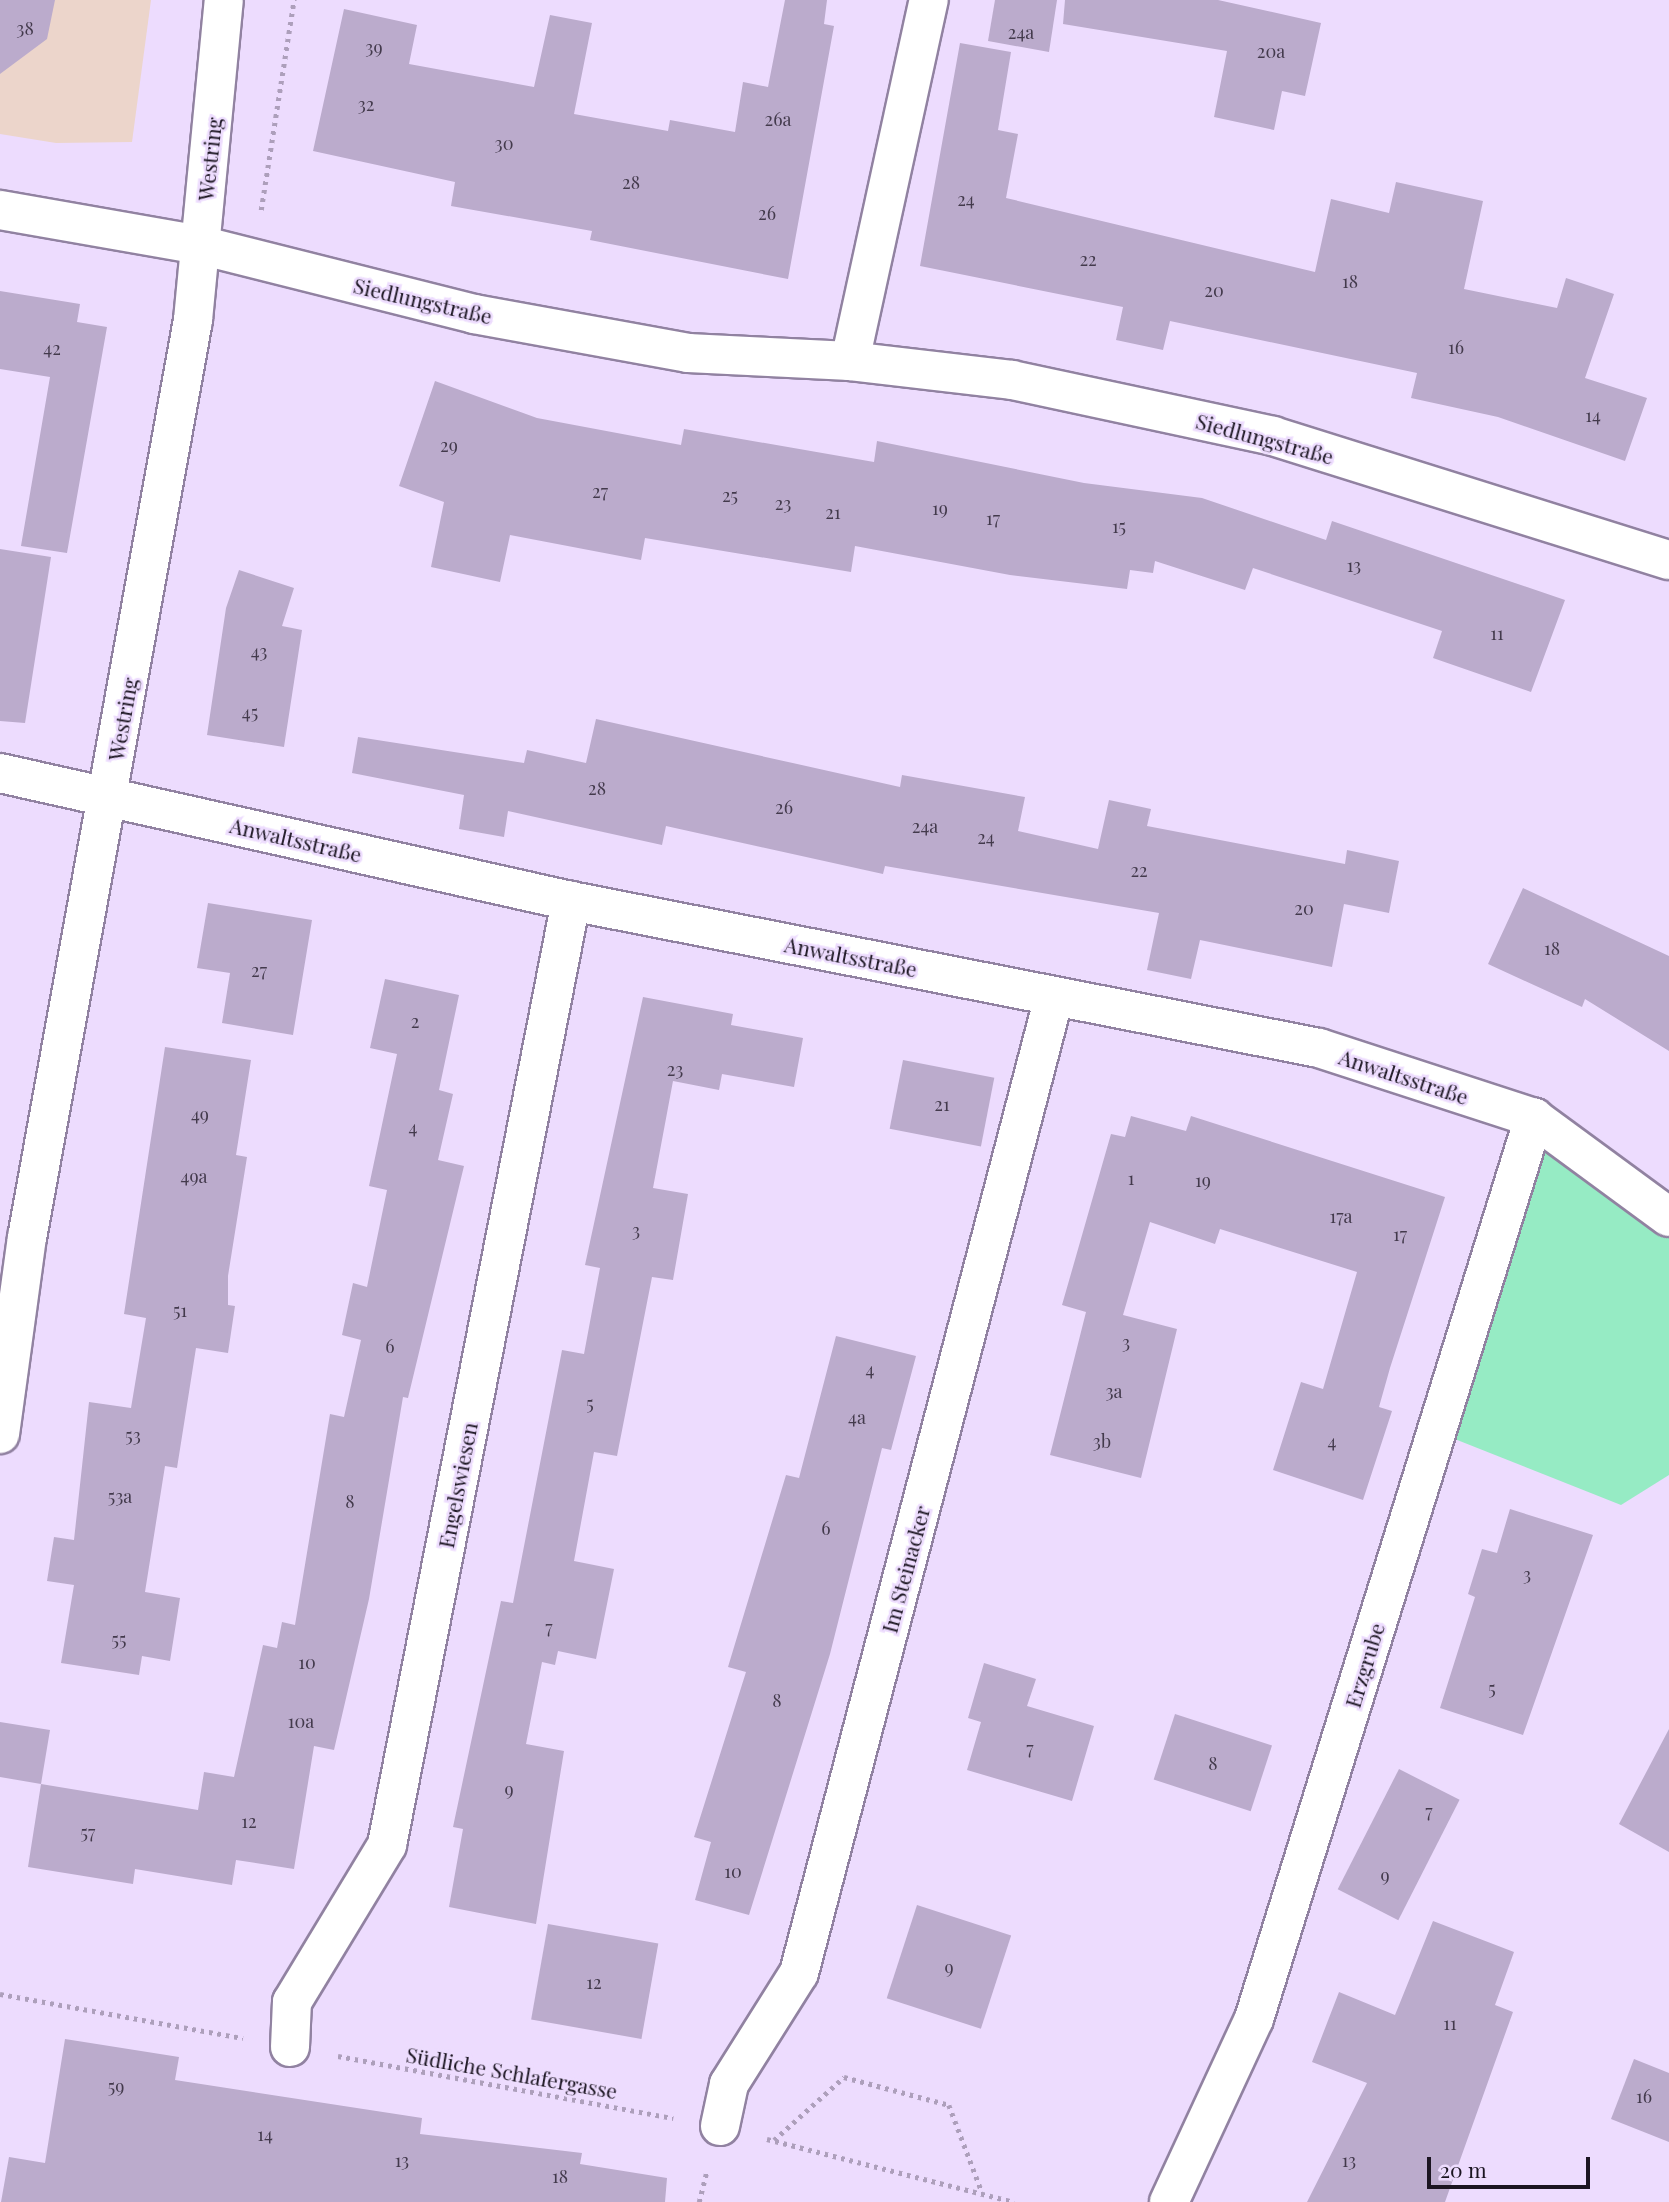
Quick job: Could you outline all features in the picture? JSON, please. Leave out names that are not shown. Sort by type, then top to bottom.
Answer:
[{"type":"street","name":"Westring","points":[[0,1434],[14,1236],[108,797],[192,320],[224,0]]},
{"type":"street","points":[[850,361],[929,0]]},
{"type":"street","name":"Siedlungstraße","points":[[0,210],[200,245],[474,314],[674,350],[850,361],[1012,380],[1273,436],[1669,560]]},
{"type":"street","name":"Anwaltsstraße","points":[[0,774],[571,901],[1320,1048],[1534,1118],[1669,1217]]},
{"type":"street","name":"Engelswiesen","points":[[290,2047],[292,2002],[387,1845],[571,901]]},
{"type":"street","name":"Im Steinacker","points":[[720,2126],[729,2084],[799,1973],[1054,997]]},
{"type":"street","name":"Erzgrube","points":[[1169,2202],[1254,2019],[1534,1118]]},
{"type":"path","points":[[254,259],[294,0]]},
{"type":"path","name":"Südliche Schlafergasse","points":[[0,1994],[720,2126],[1014,2202]]},
{"type":"path","points":[[773,2140],[844,2077],[949,2105],[982,2193]]},
{"type":"shaded area","points":[[0,0],[151,0],[132,142],[56,143],[0,134]]},
{"type":"green space","points":[[1534,1118],[1669,1217],[1669,1475],[1621,1505],[1437,1432]]},
{"type":"building","points":[[0,0],[55,0],[47,39],[0,74]]},
{"type":"building","points":[[785,0],[827,0],[824,24],[834,26],[788,279],[590,240],[592,231],[451,206],[455,182],[313,151],[344,9],[417,25],[409,64],[534,87],[550,15],[592,23],[574,114],[668,131],[670,120],[735,132],[743,82],[768,87]]},
{"type":"building","points":[[995,0],[1057,0],[1049,52],[988,41]]},
{"type":"building","points":[[1065,0],[1218,0],[1321,23],[1305,96],[1282,91],[1274,130],[1214,117],[1227,51],[1063,24]]},
{"type":"building","points":[[960,43],[1011,52],[998,130],[1018,134],[1006,198],[1315,272],[1331,199],[1389,213],[1396,182],[1483,201],[1464,289],[1557,308],[1566,278],[1614,294],[1585,378],[1647,398],[1625,461],[1498,417],[1411,398],[1417,373],[1170,321],[1163,350],[1116,340],[1123,307],[920,266]]},
{"type":"building","points":[[0,291],[80,304],[77,322],[107,327],[67,553],[21,546],[50,377],[0,369]]},
{"type":"building","points":[[435,381],[537,418],[681,445],[684,429],[874,462],[877,441],[1084,483],[1202,498],[1326,540],[1332,521],[1565,600],[1531,692],[1433,658],[1442,631],[1253,568],[1245,590],[1155,561],[1153,573],[1130,570],[1127,589],[1010,575],[855,546],[851,572],[645,538],[641,560],[510,535],[500,582],[431,567],[444,502],[399,486]]},
{"type":"building","points":[[0,549],[51,557],[25,723],[0,721]]},
{"type":"building","points":[[239,570],[294,588],[282,626],[302,630],[284,747],[207,735],[226,608]]},
{"type":"building","points":[[596,719],[900,787],[902,775],[1025,797],[1018,831],[1098,849],[1109,800],[1151,809],[1147,826],[1345,864],[1347,850],[1399,861],[1389,913],[1344,904],[1332,967],[1200,940],[1191,979],[1147,970],[1159,913],[885,866],[883,874],[666,826],[662,845],[508,811],[504,837],[459,829],[464,795],[352,773],[358,737],[524,763],[527,750],[586,763]]},
{"type":"building","points":[[1523,888],[1669,956],[1669,1051],[1585,999],[1582,1007],[1488,964]]},
{"type":"building","points":[[208,903],[312,920],[293,1035],[222,1023],[230,973],[197,968]]},
{"type":"building","points":[[385,979],[459,995],[439,1090],[453,1094],[438,1160],[464,1166],[408,1398],[403,1397],[369,1599],[334,1750],[314,1746],[294,1869],[236,1860],[232,1885],[135,1869],[133,1884],[28,1867],[41,1784],[198,1810],[204,1772],[234,1777],[263,1645],[277,1648],[282,1622],[295,1625],[330,1414],[344,1417],[361,1340],[342,1335],[353,1283],[367,1287],[387,1190],[369,1186],[397,1054],[370,1048]]},
{"type":"building","points":[[643,997],[733,1014],[731,1025],[803,1038],[794,1087],[722,1074],[719,1090],[673,1081],[653,1188],[688,1194],[673,1280],[652,1277],[617,1456],[594,1452],[574,1561],[614,1569],[596,1659],[558,1651],[555,1665],[542,1662],[526,1744],[564,1751],[536,1924],[449,1907],[463,1829],[453,1827],[501,1601],[513,1603],[562,1350],[584,1354],[600,1268],[585,1265]]},
{"type":"building","points":[[165,1047],[251,1060],[236,1155],[247,1157],[228,1276],[228,1305],[235,1306],[228,1353],[196,1348],[177,1468],[165,1466],[145,1592],[180,1598],[170,1661],[142,1656],[139,1675],[61,1663],[74,1585],[47,1581],[54,1537],[74,1540],[89,1402],[131,1408],[146,1318],[124,1314]]},
{"type":"building","points":[[903,1060],[994,1078],[981,1146],[890,1129]]},
{"type":"building","points":[[1131,1116],[1186,1131],[1191,1116],[1445,1197],[1379,1407],[1392,1411],[1363,1500],[1273,1470],[1301,1382],[1323,1389],[1357,1272],[1220,1229],[1215,1244],[1150,1222],[1123,1315],[1177,1329],[1141,1478],[1050,1455],[1086,1312],[1062,1305],[1111,1134],[1125,1137]]},
{"type":"building","points":[[836,1336],[916,1356],[891,1450],[882,1448],[830,1654],[749,1915],[695,1900],[711,1842],[694,1837],[746,1672],[728,1667],[786,1475],[799,1478]]},
{"type":"building","points":[[1510,1509],[1593,1535],[1523,1735],[1440,1708],[1475,1597],[1468,1594],[1482,1549],[1497,1553]]},
{"type":"building","points":[[984,1663],[1036,1679],[1027,1706],[1094,1726],[1072,1801],[967,1770],[981,1722],[968,1718]]},
{"type":"building","points":[[1175,1714],[1272,1746],[1251,1811],[1154,1780]]},
{"type":"building","points":[[0,1722],[50,1730],[41,1784],[0,1777]]},
{"type":"building","points":[[1669,1729],[1669,1852],[1619,1824]]},
{"type":"building","points":[[1399,1769],[1460,1800],[1398,1920],[1338,1889]]},
{"type":"building","points":[[917,1905],[1011,1936],[981,2029],[887,1998]]},
{"type":"building","points":[[1433,1921],[1514,1952],[1495,2005],[1513,2012],[1445,2202],[1307,2202],[1367,2083],[1312,2062],[1339,1992],[1395,2015]]},
{"type":"building","points":[[548,1924],[658,1943],[641,2039],[531,2020]]},
{"type":"building","points":[[65,2039],[179,2057],[175,2080],[422,2118],[420,2134],[582,2153],[580,2164],[667,2178],[665,2202],[1,2202],[9,2157],[45,2163]]},
{"type":"building","points":[[1634,2059],[1669,2073],[1669,2142],[1611,2119]]}]
